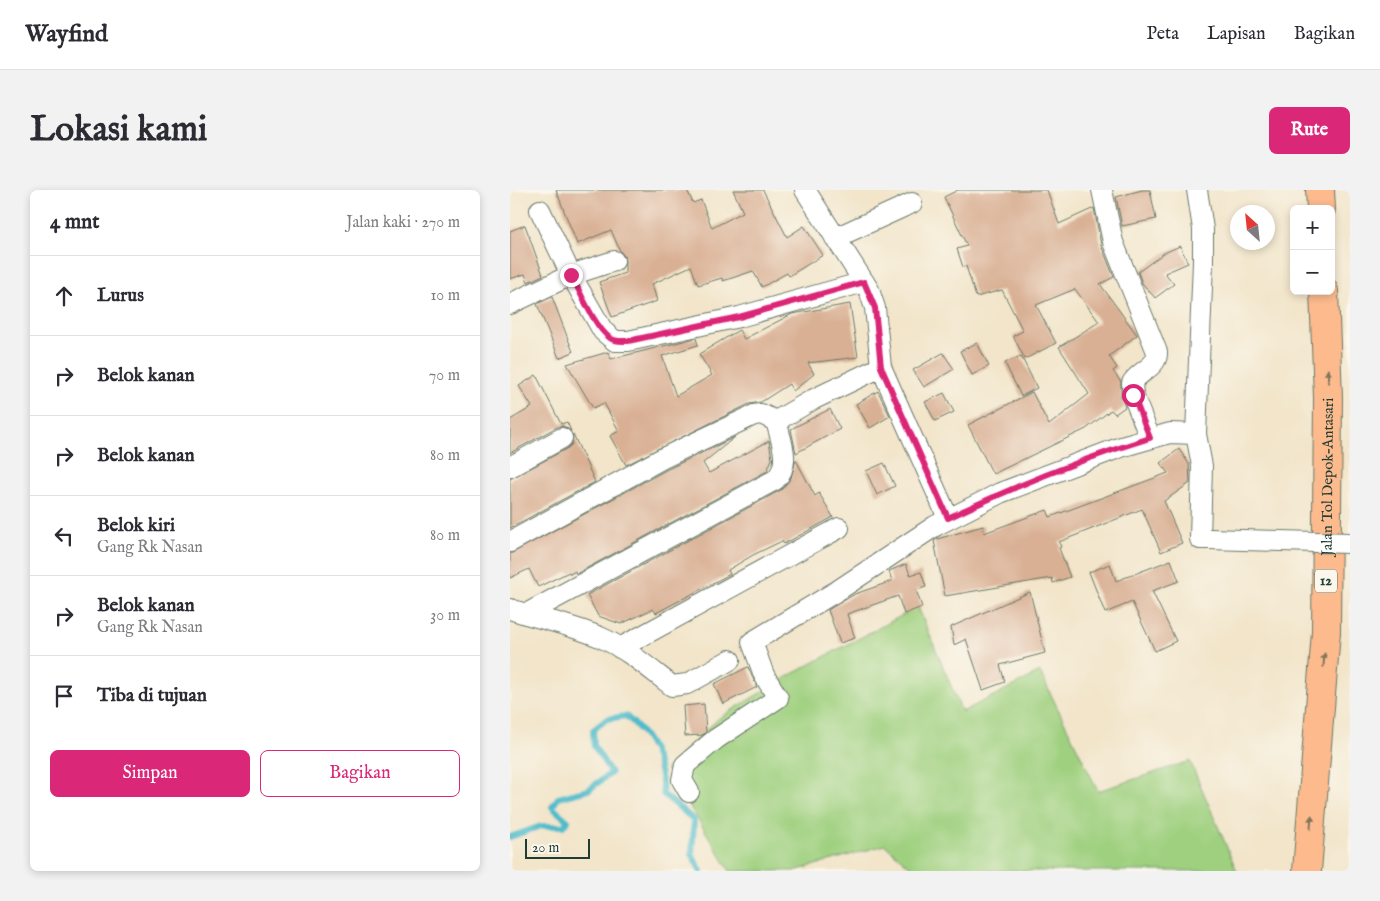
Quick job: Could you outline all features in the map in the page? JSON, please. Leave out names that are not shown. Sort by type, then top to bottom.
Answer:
[{"type":"highway","points":[[1320,190],[1322,205]]},
{"type":"highway","name":"Jalan Tol Depok–Antasari","points":[[1307,871],[1326,632],[1328,398],[1324,295]]},
{"type":"street","points":[[805,190],[864,282],[875,308],[881,367],[948,518]]},
{"type":"street","points":[[1102,190],[1113,242],[1157,352],[1154,364],[1138,375],[1132,382],[1133,395],[1150,438]]},
{"type":"street","points":[[1196,190],[1202,223],[1203,246],[1196,434],[1202,466],[1200,539],[1350,543]]},
{"type":"street","points":[[835,238],[912,203]]},
{"type":"street","points":[[540,210],[571,275],[603,331],[612,339],[620,341],[628,341],[739,317],[864,282]]},
{"type":"street","points":[[510,304],[571,275],[614,261]]},
{"type":"street","points":[[776,422],[814,399],[881,367]]},
{"type":"street","points":[[510,542],[663,458],[754,415],[761,414],[776,422],[785,460],[783,472],[775,480],[518,612]]},
{"type":"street","points":[[689,792],[682,780],[685,766],[716,740],[778,698],[764,675],[752,642],[844,586],[948,518],[1033,480],[1150,438],[1170,433],[1196,434]]},
{"type":"street","points":[[510,467],[562,438]]},
{"type":"street","points":[[620,648],[839,528]]},
{"type":"street","points":[[518,612],[572,627],[620,648],[672,686],[678,687],[693,682],[730,660]]},
{"type":"green space","points":[[918,607],[962,712],[1040,672],[1098,791],[1190,761],[1237,871],[915,871],[885,845],[794,871],[730,871],[666,768],[719,718],[790,675]]},
{"type":"building","points":[[556,190],[687,190],[693,203],[701,200],[712,228],[743,212],[733,190],[763,190],[787,237],[804,226],[823,255],[789,276],[787,273],[762,287],[753,271],[723,281],[722,278],[698,285],[691,266],[652,284],[657,301],[612,317],[599,282],[625,273],[625,257],[620,251],[611,230],[577,244]]},
{"type":"building","points":[[958,190],[1047,190],[1059,224],[1094,208],[1101,245],[1114,277],[1100,284],[1137,335],[1109,356],[1117,368],[1113,371],[1121,382],[1121,396],[1125,407],[1115,414],[1111,410],[1086,429],[993,474],[968,425],[1032,392],[1049,425],[1089,394],[1059,347],[1099,322],[1075,289],[1036,305],[1056,343],[1025,359],[1013,336],[1023,331],[1002,290],[976,297],[966,266],[963,267],[957,249],[967,246],[944,197]]},
{"type":"building","points":[[1142,190],[1150,190],[1156,219],[1122,226],[1116,197]]},
{"type":"building","points":[[525,225],[543,275],[528,282],[525,274],[510,279],[510,231]]},
{"type":"building","points":[[1180,246],[1188,263],[1165,273],[1174,284],[1155,298],[1142,283],[1138,272],[1164,253]]},
{"type":"building","points":[[552,297],[573,352],[559,358],[537,304]]},
{"type":"building","points":[[850,304],[858,357],[808,363],[814,374],[793,391],[789,384],[761,402],[749,404],[626,465],[610,436],[619,431],[604,403],[593,408],[567,364],[608,352],[611,359],[696,338],[698,345],[662,356],[676,396],[712,375],[699,354],[739,330],[744,339],[792,314]]},
{"type":"building","points":[[977,343],[989,366],[972,375],[960,351]]},
{"type":"building","points":[[943,353],[954,369],[924,387],[913,370]]},
{"type":"building","points":[[1021,356],[1037,388],[1021,396],[1005,363]]},
{"type":"building","points":[[536,375],[561,424],[567,422],[571,431],[563,426],[557,427],[510,453],[510,420],[532,407],[519,386]]},
{"type":"building","points":[[878,391],[890,416],[870,428],[856,404]]},
{"type":"building","points":[[944,393],[954,412],[935,421],[925,402]]},
{"type":"building","points":[[830,409],[840,429],[796,453],[791,429]]},
{"type":"building","points":[[573,434],[595,482],[510,528],[510,479],[568,448],[572,444]]},
{"type":"building","points":[[735,437],[703,463],[709,473],[769,441],[772,459],[767,471],[576,574],[575,571],[570,574],[569,572],[538,587],[529,569],[510,578],[510,554],[668,469]]},
{"type":"building","points":[[1179,449],[1189,464],[1190,483],[1164,501],[1182,543],[1161,552],[1142,509],[1059,542],[1061,547],[1059,548],[1070,577],[1053,583],[1052,578],[945,596],[934,541],[937,539],[983,526],[984,533],[1047,510],[1050,517],[1168,473],[1160,463]]},
{"type":"building","points":[[796,460],[815,496],[819,493],[833,517],[784,544],[782,541],[753,555],[728,570],[730,574],[656,613],[653,609],[621,624],[598,616],[587,595],[781,490],[791,478]]},
{"type":"building","points":[[884,463],[895,486],[877,495],[866,471]]},
{"type":"building","points":[[1171,560],[1179,581],[1152,591],[1176,641],[1155,651],[1132,602],[1105,613],[1089,572],[1110,564],[1116,581]]},
{"type":"building","points":[[906,564],[910,575],[921,572],[926,587],[916,590],[922,607],[904,614],[898,596],[847,614],[855,638],[840,643],[828,610],[855,594],[892,581],[889,571]]},
{"type":"building","points":[[1030,592],[1045,653],[1000,665],[1005,682],[983,690],[966,639],[954,645],[951,627]]},
{"type":"building","points":[[748,667],[757,687],[723,704],[714,684]]},
{"type":"building","points":[[704,704],[706,732],[703,735],[685,736],[683,706]]},
{"type":"waterway","points":[[510,837],[541,826],[563,826],[568,821],[552,807],[558,798],[588,790],[611,773],[594,746],[593,730],[607,719],[626,716],[635,724],[654,751],[660,771],[663,794],[694,820],[692,855],[701,871]]},
{"type":"route","points":[[571,275],[603,331],[615,341],[628,341],[739,317],[864,282],[875,308],[881,367],[948,518],[1000,493],[1121,446],[1150,438],[1133,395]]}]
